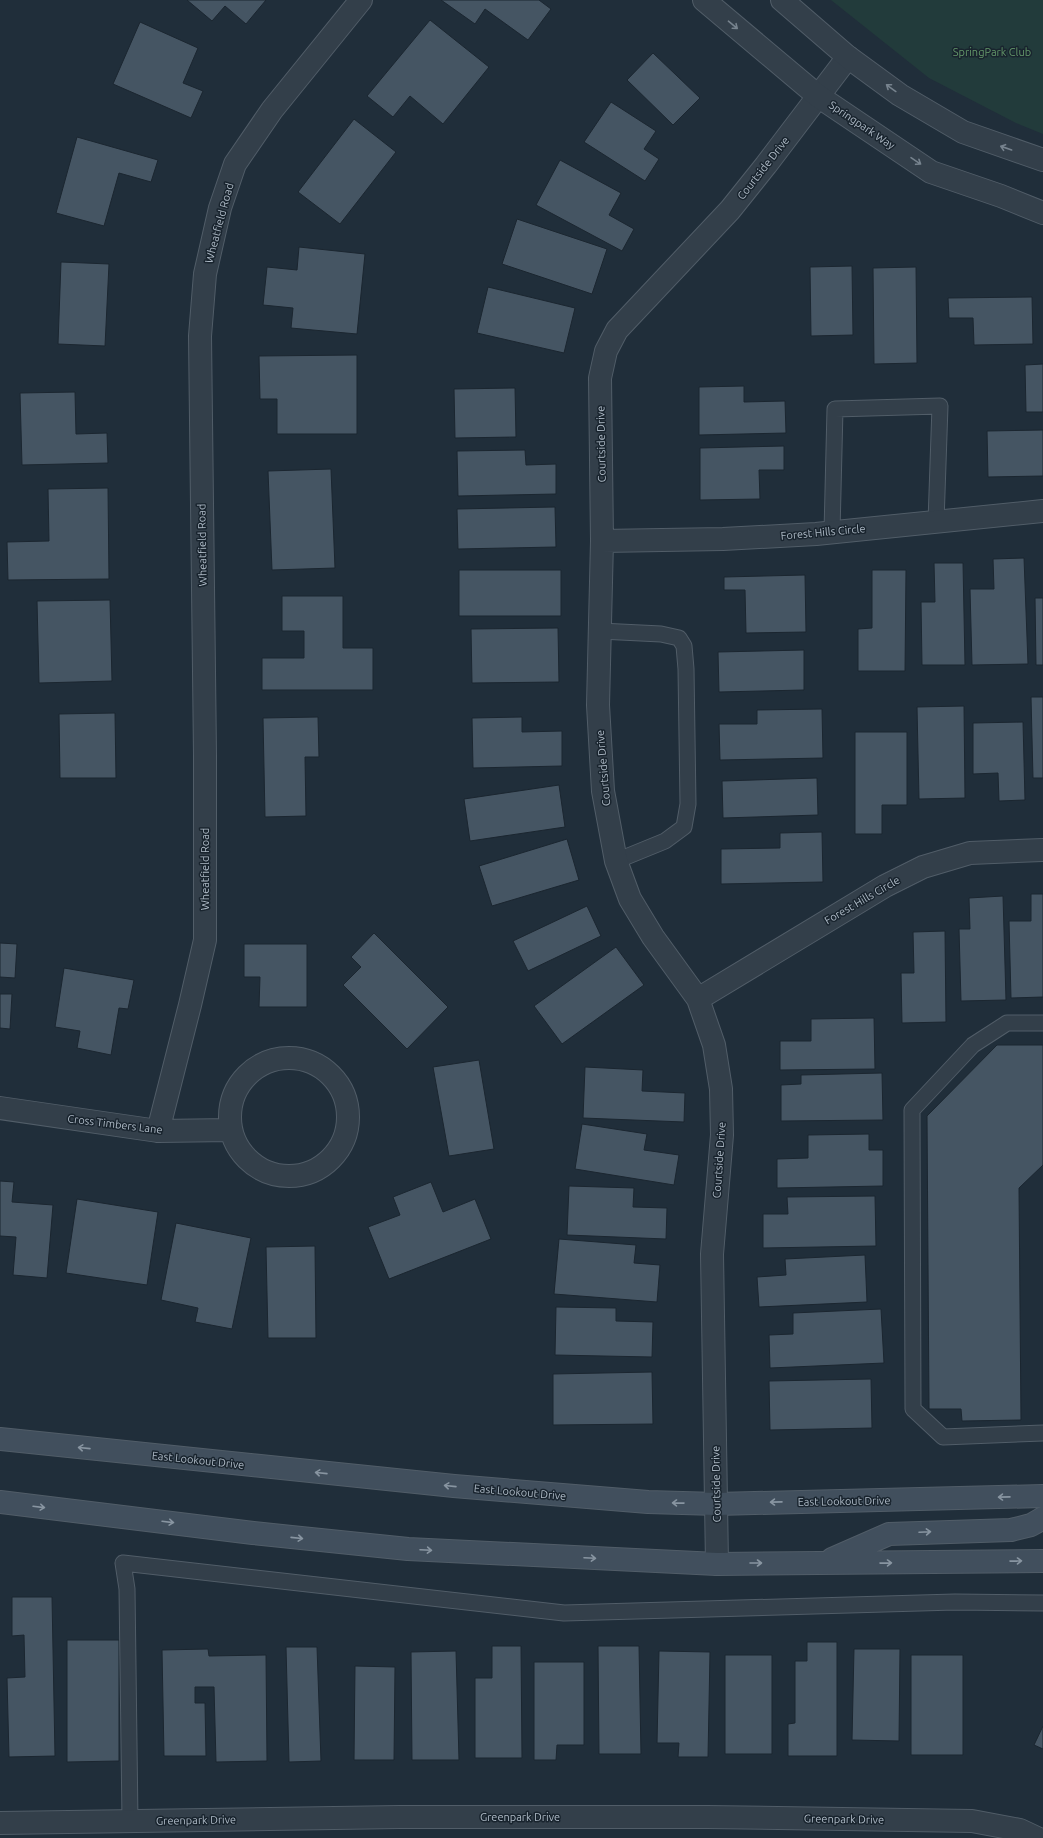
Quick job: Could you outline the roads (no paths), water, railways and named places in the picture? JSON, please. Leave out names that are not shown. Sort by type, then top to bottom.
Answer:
[{"type":"main road","name":"East Lookout Drive","points":[[0,1439],[322,1473],[551,1495],[648,1502],[717,1504],[1043,1496]]},
{"type":"main road","points":[[0,1502],[253,1533],[408,1549],[717,1564],[1043,1561]]},
{"type":"main road","points":[[822,1563],[890,1534],[1011,1530],[1031,1525],[1043,1518]]},
{"type":"street","name":"Wheatfield Road","points":[[158,1131],[205,940],[205,755],[200,336],[206,274],[220,208],[235,164],[272,110],[361,0]]},
{"type":"street","name":"Springpark Way","points":[[704,0],[818,96],[931,172],[1001,196],[1043,213]]},
{"type":"street","points":[[782,0],[848,57],[900,94],[963,132],[1043,160]]},
{"type":"street","name":"Courtside Drive","points":[[717,1564],[712,1254],[722,1135],[721,1089],[714,1046],[698,999],[653,938],[630,899],[616,861],[603,790],[598,705],[602,541],[600,378],[606,351],[617,330],[730,210],[848,57]]},
{"type":"street","name":"Forest Hills Circle","points":[[602,541],[723,539],[832,532],[1043,511]]},
{"type":"street","name":"Forest Hills Circle","points":[[698,999],[885,886],[923,867],[970,852],[1043,850]]},
{"type":"street","points":[[299,1058],[325,1068],[344,1091],[350,1119],[342,1147],[322,1168],[295,1177],[266,1173],[243,1156],[230,1130],[231,1101],[245,1076],[270,1060],[299,1058]]},
{"type":"street","name":"Cross Timbers Lane","points":[[0,1108],[158,1131],[230,1130]]},
{"type":"street","name":"Greenpark Drive","points":[[0,1823],[446,1817],[707,1817],[972,1821],[1020,1830],[1037,1838]]},
{"type":"lane","points":[[832,532],[835,409],[940,406],[936,522]]},
{"type":"lane","points":[[600,631],[661,634],[679,638],[684,646],[686,669],[688,804],[684,827],[665,841],[616,861]]},
{"type":"lane","points":[[1043,1023],[1007,1023],[973,1045],[912,1110],[913,1409],[943,1437],[1043,1433]]},
{"type":"lane","points":[[130,1821],[127,1589],[123,1563],[564,1613],[955,1602],[1043,1603]]},
{"type":"park label","name":"SpringPark Club","points":[[992,52]]}]
